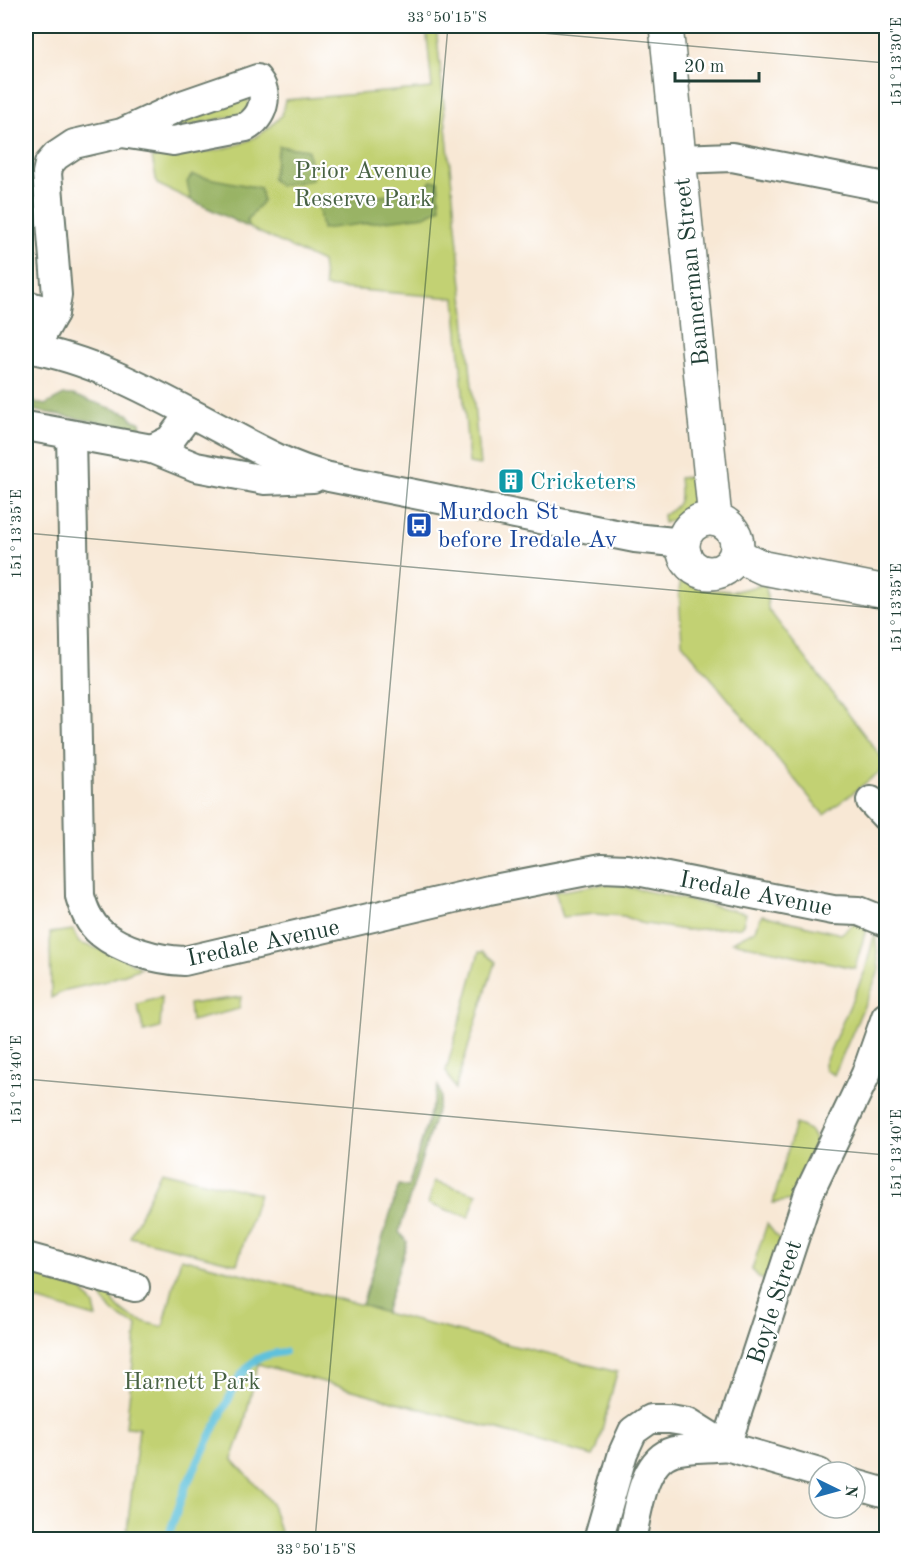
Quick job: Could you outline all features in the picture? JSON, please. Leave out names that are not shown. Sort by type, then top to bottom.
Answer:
[{"type":"main road","name":"Bannerman Street","points":[[666,26],[715,519]]},
{"type":"main road","points":[[715,519],[731,529],[737,546],[736,555],[732,562],[719,572],[703,573],[689,564],[683,550],[683,543],[685,534],[698,522],[715,519]]},
{"type":"main road","points":[[736,555],[764,568],[886,592]]},
{"type":"street","points":[[122,134],[74,144],[49,164],[47,173],[57,281],[54,314],[30,348],[78,361],[118,376],[284,462],[329,477],[635,538],[683,543]]},
{"type":"street","points":[[679,159],[732,157],[886,187]]},
{"type":"street","points":[[26,305],[54,314]]},
{"type":"street","points":[[152,449],[170,440],[190,413]]},
{"type":"street","points":[[26,426],[152,449],[196,467],[266,480],[329,477]]},
{"type":"street","name":"Iredale Avenue","points":[[71,435],[80,896],[85,911],[100,933],[158,959],[184,961],[482,892],[602,868],[627,869],[833,909],[859,911],[886,922]]},
{"type":"street","name":"Boyle Street","points":[[726,1446],[809,1193],[884,1033]]},
{"type":"street","points":[[26,1257],[135,1287]]},
{"type":"street","points":[[598,1539],[623,1453],[633,1431],[650,1419],[688,1422],[726,1446],[807,1470]]},
{"type":"street","points":[[631,1539],[653,1464],[663,1456],[675,1451],[726,1446]]},
{"type":"street","points":[[867,1487],[886,1493]]},
{"type":"green space","name":"Prior Avenue Reserve Park","points":[[426,26],[436,26],[480,465],[469,463],[455,298],[325,287],[322,262],[157,184],[152,157],[203,153],[237,145],[267,130],[279,118],[285,100],[432,88]]},
{"type":"green space","points":[[246,97],[250,105],[243,114],[173,129],[172,124]]},
{"type":"green space","points":[[279,146],[308,150],[312,180],[279,186],[272,179]]},
{"type":"green space","points":[[192,175],[260,188],[263,201],[247,220],[248,227],[191,200],[187,182]]},
{"type":"green space","points":[[431,181],[438,181],[440,208],[425,216],[322,229],[318,204],[397,194],[414,198],[420,195]]},
{"type":"green space","points":[[26,392],[29,401],[45,405],[64,395],[73,395],[128,414],[133,420],[140,422],[141,428],[134,429],[26,409]]},
{"type":"green space","points":[[688,477],[695,480],[689,509],[680,517],[664,523],[663,515],[670,512],[679,500],[679,478]]},
{"type":"green space","points":[[681,576],[712,590],[736,591],[766,584],[768,609],[886,763],[886,767],[824,815],[682,643],[679,592]]},
{"type":"green space","points":[[610,883],[746,913],[740,927],[685,930],[640,923],[624,916],[594,914],[563,917],[555,892]]},
{"type":"green space","points":[[762,915],[841,934],[856,922],[867,926],[855,968],[732,942],[754,931]]},
{"type":"green space","points":[[73,930],[79,943],[116,954],[141,968],[106,981],[66,990],[51,998],[50,933]]},
{"type":"green space","points":[[875,932],[879,969],[877,976],[834,1075],[825,1070],[824,1064],[865,971]]},
{"type":"green space","points":[[479,952],[483,952],[495,962],[455,1089],[446,1071]]},
{"type":"green space","points":[[162,997],[160,1028],[144,1032],[137,1004]]},
{"type":"green space","points":[[241,997],[239,1009],[191,1021],[189,1004]]},
{"type":"green space","points":[[438,1086],[441,1097],[399,1232],[407,1242],[385,1313],[362,1305],[399,1185],[408,1187]]},
{"type":"green space","points":[[795,1124],[811,1132],[815,1139],[816,1149],[792,1200],[773,1203]]},
{"type":"green space","points":[[161,1171],[259,1194],[237,1264],[130,1237]]},
{"type":"green space","points":[[435,1181],[477,1194],[469,1217],[428,1204]]},
{"type":"green space","points":[[767,1224],[782,1243],[767,1281],[759,1278],[752,1269]]},
{"type":"green space","name":"Harnett Park","points":[[386,1228],[407,1242],[385,1313],[617,1372],[597,1449],[593,1456],[258,1364],[243,1429],[232,1459],[272,1504],[282,1539],[126,1539],[139,1428],[126,1427],[137,1325],[112,1311],[96,1287],[108,1289],[116,1305],[129,1316],[163,1327],[181,1258],[362,1305]]},
{"type":"green space","points":[[26,1269],[78,1284],[94,1306],[97,1318],[26,1297]]},
{"type":"waterway","points":[[167,1540],[185,1488],[239,1378],[258,1359],[284,1352]]},
{"type":"place","name":"Cricketers","points":[[511,481]]},
{"type":"place","name":"Murdoch St before Iredale Av","points":[[419,525]]}]
